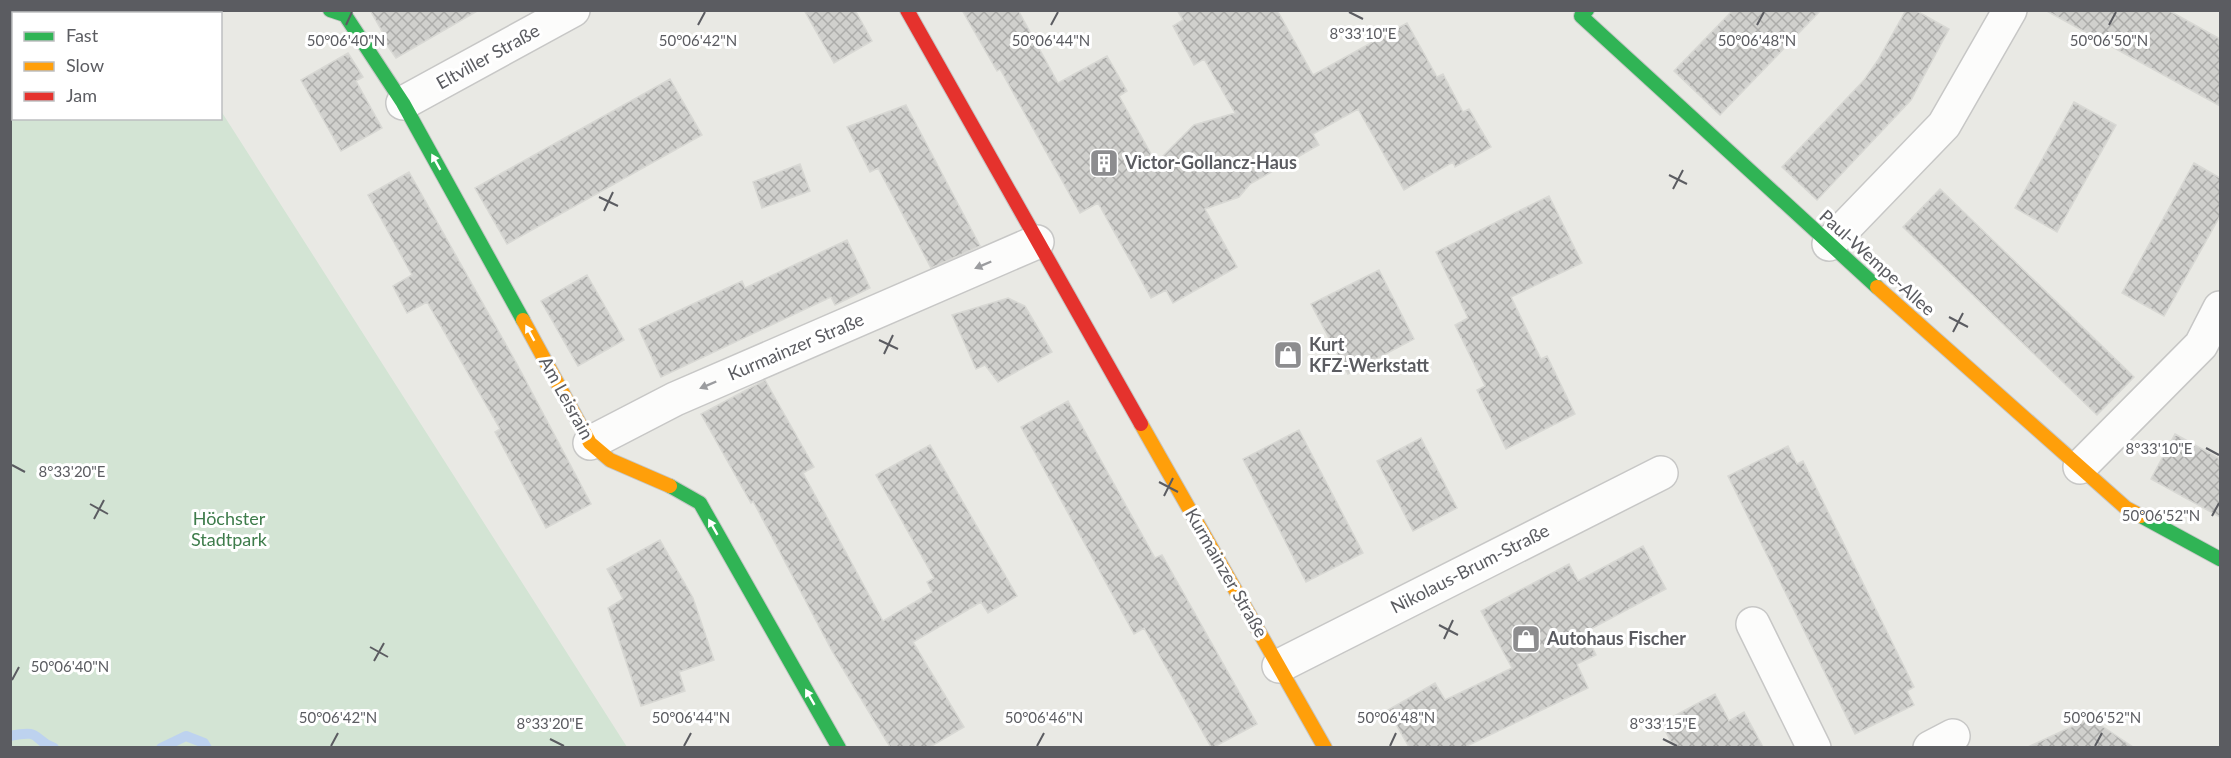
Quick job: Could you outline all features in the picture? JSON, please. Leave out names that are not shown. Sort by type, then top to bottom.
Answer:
[{"type":"street","name":"Eltviller Straße","points":[[403,103],[573,10]]},
{"type":"street","name":"Kurmainzer Straße","points":[[907,10],[1325,747]]},
{"type":"street","points":[[1829,244],[1944,125],[2010,10]]},
{"type":"street","name":"Am Leisrain","points":[[321,11],[345,15],[403,103],[590,443],[610,460],[685,492],[699,503],[839,747]]},
{"type":"street","name":"Paul-Wempe-Allee","points":[[1584,13],[1829,244],[2126,508],[2220,559]]},
{"type":"street","name":"Kurmainzer Straße","points":[[590,443],[675,399],[1037,242]]},
{"type":"street","points":[[2080,467],[2201,345],[2220,308]]},
{"type":"street","name":"Nikolaus-Brum-Straße","points":[[1279,666],[1660,473]]},
{"type":"street","points":[[1753,624],[1814,747]]},
{"type":"green space","name":"Höchster Stadtpark","points":[[10,11],[206,11],[12,12],[12,120],[222,120],[222,113],[627,747],[11,747]]},
{"type":"building","points":[[370,10],[479,10],[396,58],[380,35],[383,33]]},
{"type":"building","points":[[804,10],[855,10],[872,41],[834,63]]},
{"type":"building","name":"Victor-Gollancz-Haus","points":[[962,10],[1018,10],[1058,83],[1107,56],[1127,91],[1119,96],[1156,163],[1194,125],[1235,113],[1204,59],[1194,65],[1173,26],[1183,20],[1177,10],[1277,10],[1313,75],[1407,23],[1437,77],[1443,74],[1463,112],[1469,109],[1491,147],[1455,167],[1453,162],[1404,190],[1358,109],[1313,134],[1319,145],[1250,184],[1239,197],[1205,209],[1237,267],[1173,303],[1166,290],[1151,298],[1098,203],[1080,213],[1000,69],[997,71]]},
{"type":"building","points":[[1733,10],[1821,10],[1720,115],[1674,71]]},
{"type":"building","points":[[1906,10],[1915,10],[1949,29],[1911,100],[1817,200],[1782,167],[1864,80]]},
{"type":"building","points":[[2045,10],[2168,10],[2220,39],[2220,106]]},
{"type":"building","points":[[348,53],[363,77],[356,81],[382,128],[341,151],[301,80]]},
{"type":"building","points":[[670,79],[702,135],[507,244],[475,188]]},
{"type":"building","points":[[2074,102],[2116,125],[2057,232],[2015,208]]},
{"type":"building","points":[[906,105],[980,246],[931,268],[878,168],[870,172],[847,127]]},
{"type":"building","points":[[2194,163],[2220,178],[2220,216],[2164,316],[2122,293]]},
{"type":"building","points":[[800,164],[810,191],[762,208],[753,182]]},
{"type":"building","points":[[409,172],[518,366],[591,504],[546,528],[495,432],[500,429],[427,302],[407,313],[393,286],[412,275],[368,195]]},
{"type":"building","points":[[1940,189],[2134,377],[2097,415],[1903,227]]},
{"type":"building","points":[[1549,196],[1582,263],[1511,297],[1541,359],[1547,356],[1575,414],[1506,449],[1477,390],[1485,386],[1455,325],[1468,318],[1436,252]]},
{"type":"building","points":[[847,240],[870,288],[835,305],[831,297],[661,377],[639,329],[742,281],[745,288]]},
{"type":"building","points":[[1379,270],[1414,339],[1348,374],[1311,304]]},
{"type":"building","points":[[587,275],[624,340],[578,366],[541,301]]},
{"type":"building","points":[[1008,298],[1025,306],[1052,352],[998,382],[985,365],[976,369],[952,315]]},
{"type":"building","points":[[765,380],[814,467],[803,473],[883,621],[932,592],[927,582],[934,578],[876,475],[930,445],[1017,596],[988,613],[981,602],[913,642],[964,727],[930,747],[890,747],[832,651],[753,501],[751,503],[701,414]]},
{"type":"building","points":[[1068,401],[1155,558],[1162,555],[1257,724],[1214,747],[1211,747],[1144,628],[1134,634],[1021,427]]},
{"type":"building","points":[[1299,430],[1363,553],[1306,582],[1243,459]]},
{"type":"building","points":[[2175,434],[2220,459],[2220,517],[2151,479]]},
{"type":"building","points":[[1421,438],[1457,508],[1413,531],[1377,461]]},
{"type":"building","points":[[1788,446],[1797,464],[1803,461],[1914,687],[1907,691],[1914,705],[1855,734],[1728,476]]},
{"type":"building","points":[[660,540],[693,598],[714,660],[679,672],[685,691],[641,706],[608,608],[623,599],[607,569]]},
{"type":"building","points":[[1643,546],[1666,589],[1585,632],[1596,655],[1577,664],[1588,688],[1465,747],[1409,747],[1388,710],[1435,683],[1445,700],[1512,668],[1481,611],[1569,564],[1578,581]]},
{"type":"building","points":[[1715,694],[1729,721],[1744,712],[1763,747],[1674,747],[1661,723]]},
{"type":"building","points":[[2090,718],[2133,747],[2028,747]]},
{"type":"waterway","points":[[10,736],[32,734],[54,748]]},
{"type":"waterway","points":[[161,748],[186,736],[204,743],[207,748]]},
{"type":"traffic: fast","points":[[330,10],[345,15],[403,103],[523,320]]},
{"type":"traffic: fast","points":[[1587,10],[1581,16],[1877,287]]},
{"type":"traffic: fast","points":[[670,486],[700,503],[839,748]]},
{"type":"traffic: fast","points":[[2141,516],[2220,559]]},
{"type":"traffic: slow","points":[[1877,287],[2126,508],[2141,516]]},
{"type":"traffic: slow","points":[[523,320],[590,443],[610,460],[670,486]]},
{"type":"traffic: slow","points":[[1141,424],[1325,748]]},
{"type":"traffic: jam","points":[[907,10],[1141,424]]},
{"type":"place","name":"Victor-Gollancz-Haus","points":[[1104,163]]},
{"type":"place","name":"Kurt KFZ-Werkstatt","points":[[1288,355]]},
{"type":"place","name":"Autohaus Fischer","points":[[1526,639]]}]
